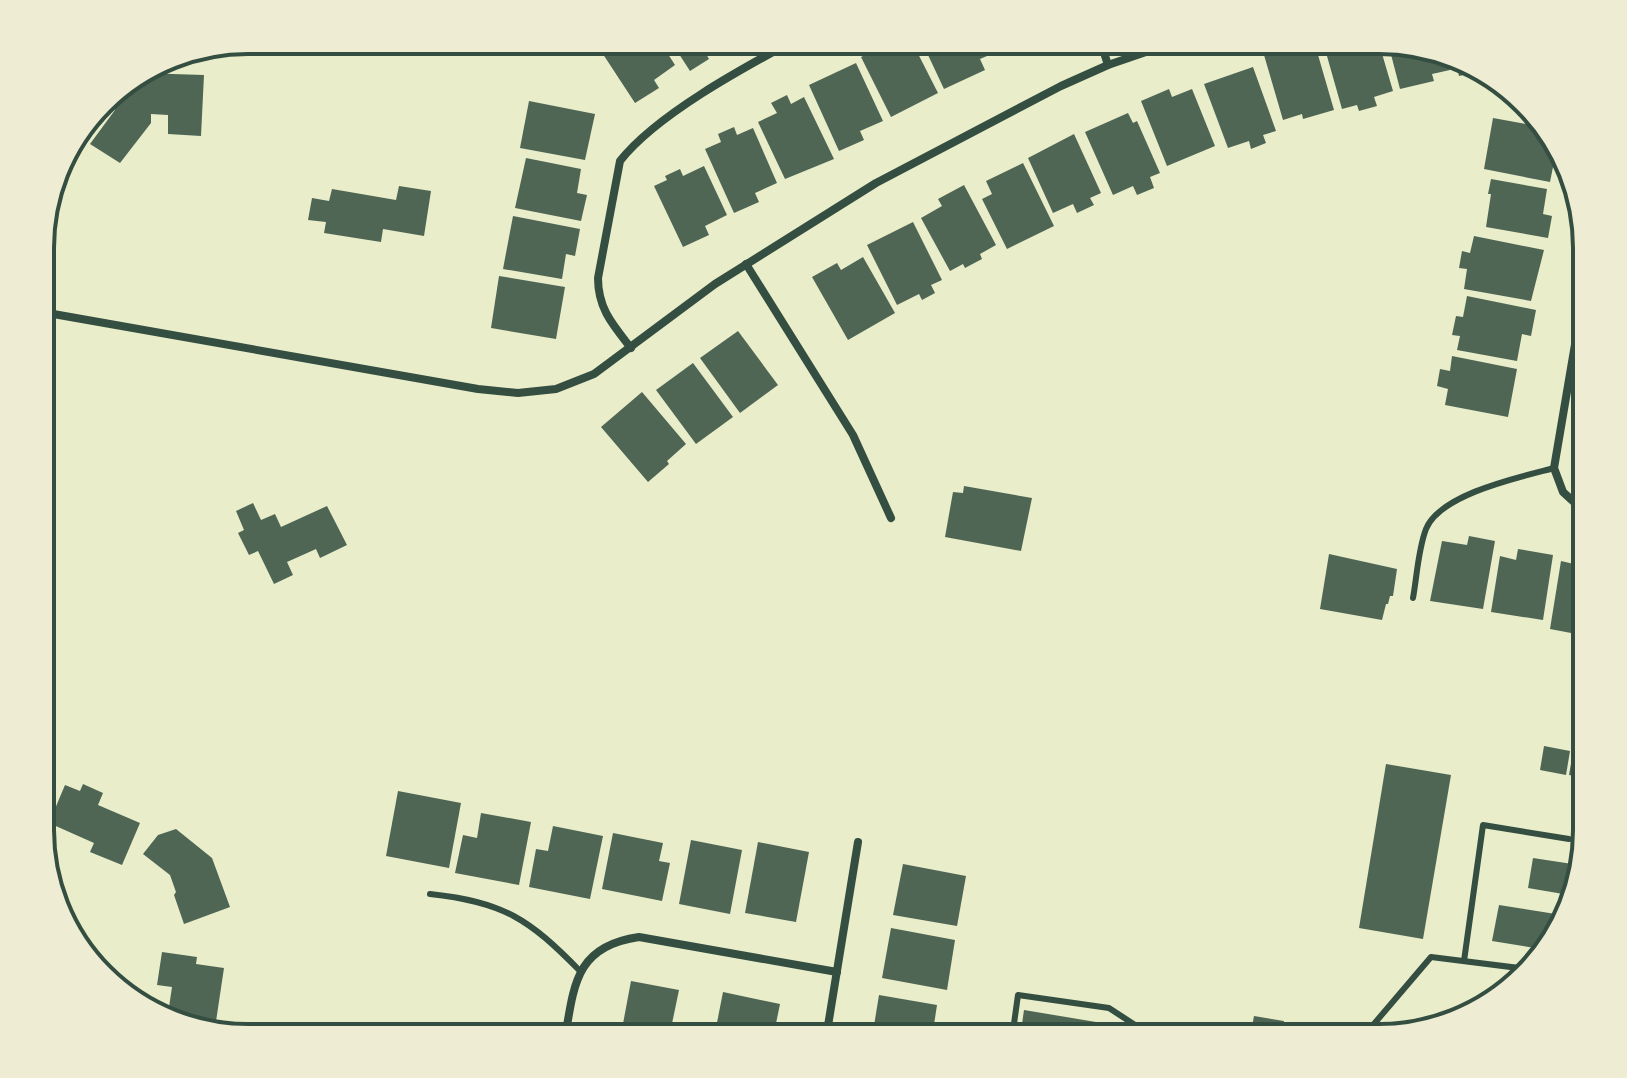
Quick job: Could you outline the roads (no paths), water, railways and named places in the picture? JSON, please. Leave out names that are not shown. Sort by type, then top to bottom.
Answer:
[{"type":"street","points":[[631,348],[605,314],[598,290],[620,161],[632,146],[663,120],[770,54]]},
{"type":"street","points":[[1104,54],[1108,65]]},
{"type":"street","points":[[54,314],[478,389],[518,393],[556,389],[594,374],[746,264],[876,183],[1061,86],[1140,54]]},
{"type":"street","points":[[746,264],[853,435],[891,518]]},
{"type":"street","points":[[1573,356],[1554,468],[1563,492],[1573,504]]},
{"type":"street","points":[[828,1024],[858,842]]},
{"type":"street","points":[[568,1024],[580,971],[600,948],[619,940],[639,937],[837,972]]},
{"type":"lane","points":[[1413,598],[1427,527],[1440,510],[1474,493],[1554,468]]},
{"type":"lane","points":[[1464,961],[1483,825],[1569,839]]},
{"type":"lane","points":[[430,894],[471,898],[507,911],[544,934],[580,971]]},
{"type":"lane","points":[[1374,1024],[1431,957],[1515,968]]},
{"type":"lane","points":[[1014,1024],[1018,995],[1109,1008],[1134,1024]]}]
